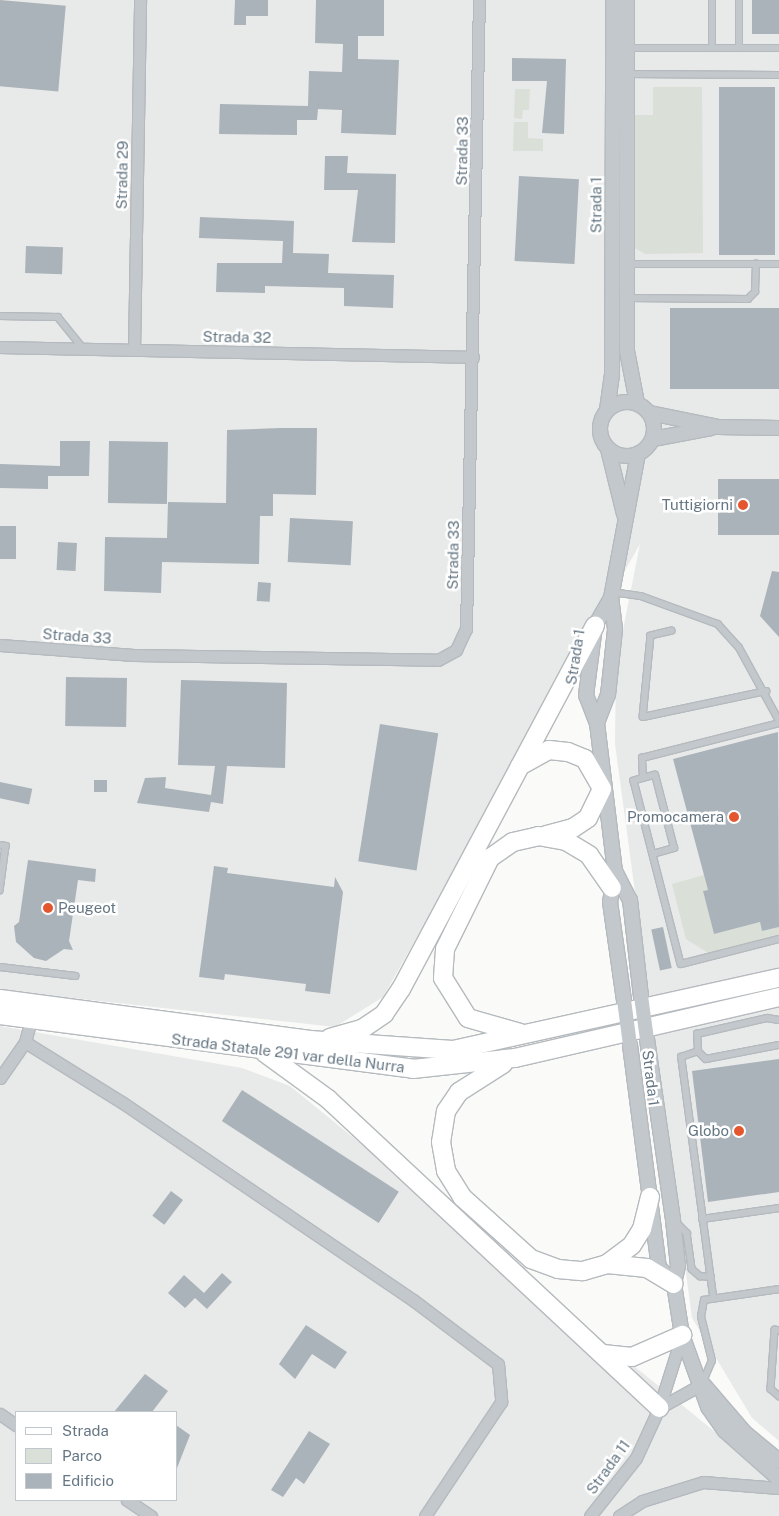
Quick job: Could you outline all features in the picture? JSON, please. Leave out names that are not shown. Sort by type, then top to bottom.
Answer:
[{"type":"main road","points":[[310,1040],[362,1029],[384,1014],[595,626]]},
{"type":"main road","points":[[518,767],[549,750],[568,752],[584,759],[602,789],[588,818],[573,828],[513,842],[490,858],[445,949],[444,978],[468,1018],[528,1035]]},
{"type":"main road","points":[[538,836],[566,841],[590,855],[613,880]]},
{"type":"main road","name":"Strada Statale 291 var della Nurra","points":[[0,999],[310,1040],[452,1050],[528,1035],[779,978]]},
{"type":"main road","name":"Strada Statale 291 var della Nurra","points":[[0,1016],[413,1069],[515,1058],[779,996]]},
{"type":"main road","points":[[260,1050],[328,1099],[660,1408]]},
{"type":"main road","points":[[515,1058],[459,1092],[446,1111],[441,1142],[446,1171],[462,1197],[531,1259],[558,1269],[583,1271],[607,1264],[647,1268],[674,1284]]},
{"type":"main road","points":[[607,1264],[642,1230],[650,1197]]},
{"type":"main road","points":[[603,1354],[632,1357],[682,1335]]},
{"type":"street","name":"Strada 29","points":[[134,350],[140,0]]},
{"type":"street","name":"Strada 33","points":[[0,645],[134,655],[438,660],[456,650],[466,629],[479,0]]},
{"type":"street","name":"Strada 1","points":[[607,410],[612,375],[613,0]]},
{"type":"street","points":[[627,0],[625,264],[629,376],[637,403]]},
{"type":"street","name":"Strada 32","points":[[0,347],[473,357]]},
{"type":"street","points":[[718,427],[653,439],[638,454],[626,456],[608,449],[600,430],[607,410],[621,402],[637,403],[650,413],[718,427],[779,428]]},
{"type":"street","points":[[650,413],[653,439]]},
{"type":"street","name":"Strada 1","points":[[608,449],[625,520]]},
{"type":"street","name":"Strada 1","points":[[597,723],[608,695],[615,629],[612,595],[638,454]]},
{"type":"street","name":"Strada 1","points":[[612,595],[595,626],[586,695],[597,723],[602,789],[613,880],[610,902],[659,1267],[674,1284]]},
{"type":"street","name":"Strada 1","points":[[613,880],[630,900],[641,996],[673,1220],[678,1266],[674,1284],[682,1335],[702,1384],[708,1407],[724,1431],[779,1478]]},
{"type":"street","points":[[0,1078],[25,1042],[31,1020]]},
{"type":"street","points":[[25,1042],[123,1103],[412,1300],[498,1364],[501,1402],[425,1516]]},
{"type":"street","name":"Strada 11","points":[[590,1516],[636,1458],[660,1408],[682,1335]]},
{"type":"street","name":"Strada 1","points":[[702,1384],[745,1433],[779,1461]]},
{"type":"street","points":[[660,1408],[702,1384]]},
{"type":"street","points":[[0,1414],[15,1424]]},
{"type":"street","points":[[619,1516],[642,1501],[703,1482],[779,1488]]},
{"type":"street","points":[[128,1501],[151,1516]]},
{"type":"lane","points":[[712,0],[712,48]]},
{"type":"lane","points":[[738,0],[739,48]]},
{"type":"lane","points":[[626,48],[779,48]]},
{"type":"lane","points":[[626,74],[779,75]]},
{"type":"lane","points":[[625,264],[779,264]]},
{"type":"lane","points":[[626,298],[748,299],[756,292],[756,264]]},
{"type":"lane","points":[[0,316],[58,317],[83,349]]},
{"type":"lane","points":[[612,595],[641,596],[718,624],[766,691],[779,722],[642,758],[643,778]]},
{"type":"lane","points":[[672,630],[651,636],[643,717],[766,691]]},
{"type":"lane","points":[[653,854],[674,848],[655,775],[634,780],[681,964],[779,939]]},
{"type":"lane","points":[[0,846],[6,846],[0,891]]},
{"type":"lane","points":[[0,967],[75,976]]},
{"type":"lane","points":[[779,1020],[767,1018],[697,1034],[698,1051],[706,1060],[779,1045]]},
{"type":"lane","points":[[698,1051],[681,1057],[713,1296]]},
{"type":"lane","points":[[702,1219],[779,1208]]},
{"type":"lane","points":[[673,1220],[687,1234],[692,1269],[700,1276],[711,1277]]},
{"type":"lane","points":[[702,1384],[712,1361],[700,1307],[713,1296],[779,1289]]},
{"type":"lane","points":[[779,1330],[776,1330],[771,1389],[779,1396]]},
{"type":"lane","points":[[745,1433],[779,1452]]},
{"type":"shaded area","points":[[0,0],[779,0],[779,972],[650,1003],[615,744],[616,665],[640,544],[383,997],[335,1027],[0,990]]},
{"type":"shaded area","points":[[779,1007],[779,1441],[752,1418],[692,1318],[654,1035]]},
{"type":"shaded area","points":[[0,1026],[242,1068],[290,1086],[779,1484],[779,1516],[0,1516]]},
{"type":"green space","points":[[653,87],[702,87],[703,253],[645,254],[633,247],[632,115],[653,115]]},
{"type":"green space","points":[[515,89],[530,89],[529,110],[523,110],[522,119],[514,118]]},
{"type":"green space","points":[[514,122],[528,122],[528,138],[543,139],[543,151],[513,151]]},
{"type":"green space","points":[[704,875],[708,890],[703,891],[714,934],[760,922],[762,931],[779,927],[779,936],[710,954],[686,939],[672,884]]},
{"type":"building","points":[[0,0],[66,6],[58,91],[0,86]]},
{"type":"building","points":[[235,0],[268,0],[268,16],[246,16],[246,25],[234,25]]},
{"type":"building","points":[[316,0],[384,0],[384,36],[358,36],[358,59],[399,60],[396,135],[341,133],[342,110],[318,109],[317,120],[297,120],[297,135],[219,134],[220,104],[308,106],[309,71],[342,72],[343,44],[315,43]]},
{"type":"building","points":[[752,0],[779,0],[779,34],[752,34]]},
{"type":"building","points":[[512,58],[566,59],[564,134],[542,133],[547,81],[512,81]]},
{"type":"building","points":[[719,87],[775,87],[775,255],[719,255]]},
{"type":"building","points":[[325,156],[348,156],[347,173],[396,174],[395,243],[352,242],[358,190],[324,190]]},
{"type":"building","points":[[519,176],[579,179],[574,264],[515,261]]},
{"type":"building","points":[[200,217],[294,221],[293,253],[329,254],[328,273],[394,275],[393,308],[344,306],[344,288],[265,286],[265,293],[216,292],[217,263],[282,263],[283,241],[199,238]]},
{"type":"building","points":[[26,246],[63,247],[62,274],[25,273]]},
{"type":"building","points":[[670,308],[779,308],[779,389],[670,389]]},
{"type":"building","points":[[317,428],[316,495],[273,494],[273,516],[260,516],[259,564],[162,562],[161,593],[104,591],[105,537],[167,538],[168,502],[226,503],[227,430]]},
{"type":"building","points":[[60,441],[90,441],[89,476],[48,476],[48,489],[0,488],[0,464],[60,466]]},
{"type":"building","points":[[109,441],[168,442],[167,504],[108,503]]},
{"type":"building","points":[[718,479],[779,479],[779,535],[718,535]]},
{"type":"building","points":[[290,518],[353,521],[351,565],[288,562]]},
{"type":"building","points":[[0,526],[16,526],[16,559],[0,559]]},
{"type":"building","points":[[58,542],[77,543],[76,571],[57,570]]},
{"type":"building","points":[[772,571],[779,572],[779,637],[760,616]]},
{"type":"building","points":[[258,582],[271,583],[270,602],[257,601]]},
{"type":"building","points":[[66,677],[127,678],[126,727],[65,726]]},
{"type":"building","points":[[181,680],[287,683],[285,768],[227,766],[223,804],[211,802],[209,812],[137,803],[145,778],[166,777],[165,788],[211,795],[215,766],[178,765]]},
{"type":"building","points":[[380,724],[438,733],[417,871],[358,861]]},
{"type":"building","name":"Promocamera","points":[[778,732],[779,927],[762,931],[760,922],[714,934],[703,891],[708,890],[673,759]]},
{"type":"building","points":[[94,780],[107,780],[107,792],[94,792]]},
{"type":"building","points":[[0,782],[32,789],[29,805],[0,798]]},
{"type":"building","name":"Peugeot","points":[[28,860],[96,869],[95,882],[78,880],[69,941],[73,950],[64,949],[46,961],[34,958],[16,942],[14,926],[19,922]]},
{"type":"building","points":[[214,866],[228,868],[227,873],[334,887],[335,877],[343,892],[330,994],[305,991],[306,984],[225,974],[224,980],[199,977]]},
{"type":"building","points":[[663,927],[672,968],[660,971],[651,929]]},
{"type":"building","name":"Globo","points":[[779,1059],[779,1192],[708,1202],[692,1071]]},
{"type":"building","points":[[242,1090],[399,1192],[379,1223],[222,1121]]},
{"type":"building","points":[[171,1191],[183,1200],[164,1225],[152,1216]]},
{"type":"building","points":[[222,1273],[232,1282],[207,1309],[195,1298],[185,1308],[168,1293],[184,1275],[204,1293]]},
{"type":"building","points":[[306,1325],[347,1352],[335,1369],[312,1354],[295,1379],[279,1364]]},
{"type":"building","points":[[145,1374],[168,1391],[153,1411],[115,1411]]},
{"type":"building","points":[[178,1426],[190,1435],[178,1465]]},
{"type":"building","points":[[309,1431],[330,1444],[304,1484],[296,1478],[283,1497],[271,1490]]},
{"type":"place","name":"Tuttigiorni","points":[[743,505]]},
{"type":"place","name":"Promocamera","points":[[734,817]]},
{"type":"place","name":"Peugeot","points":[[48,908]]},
{"type":"place","name":"Globo","points":[[739,1131]]}]
